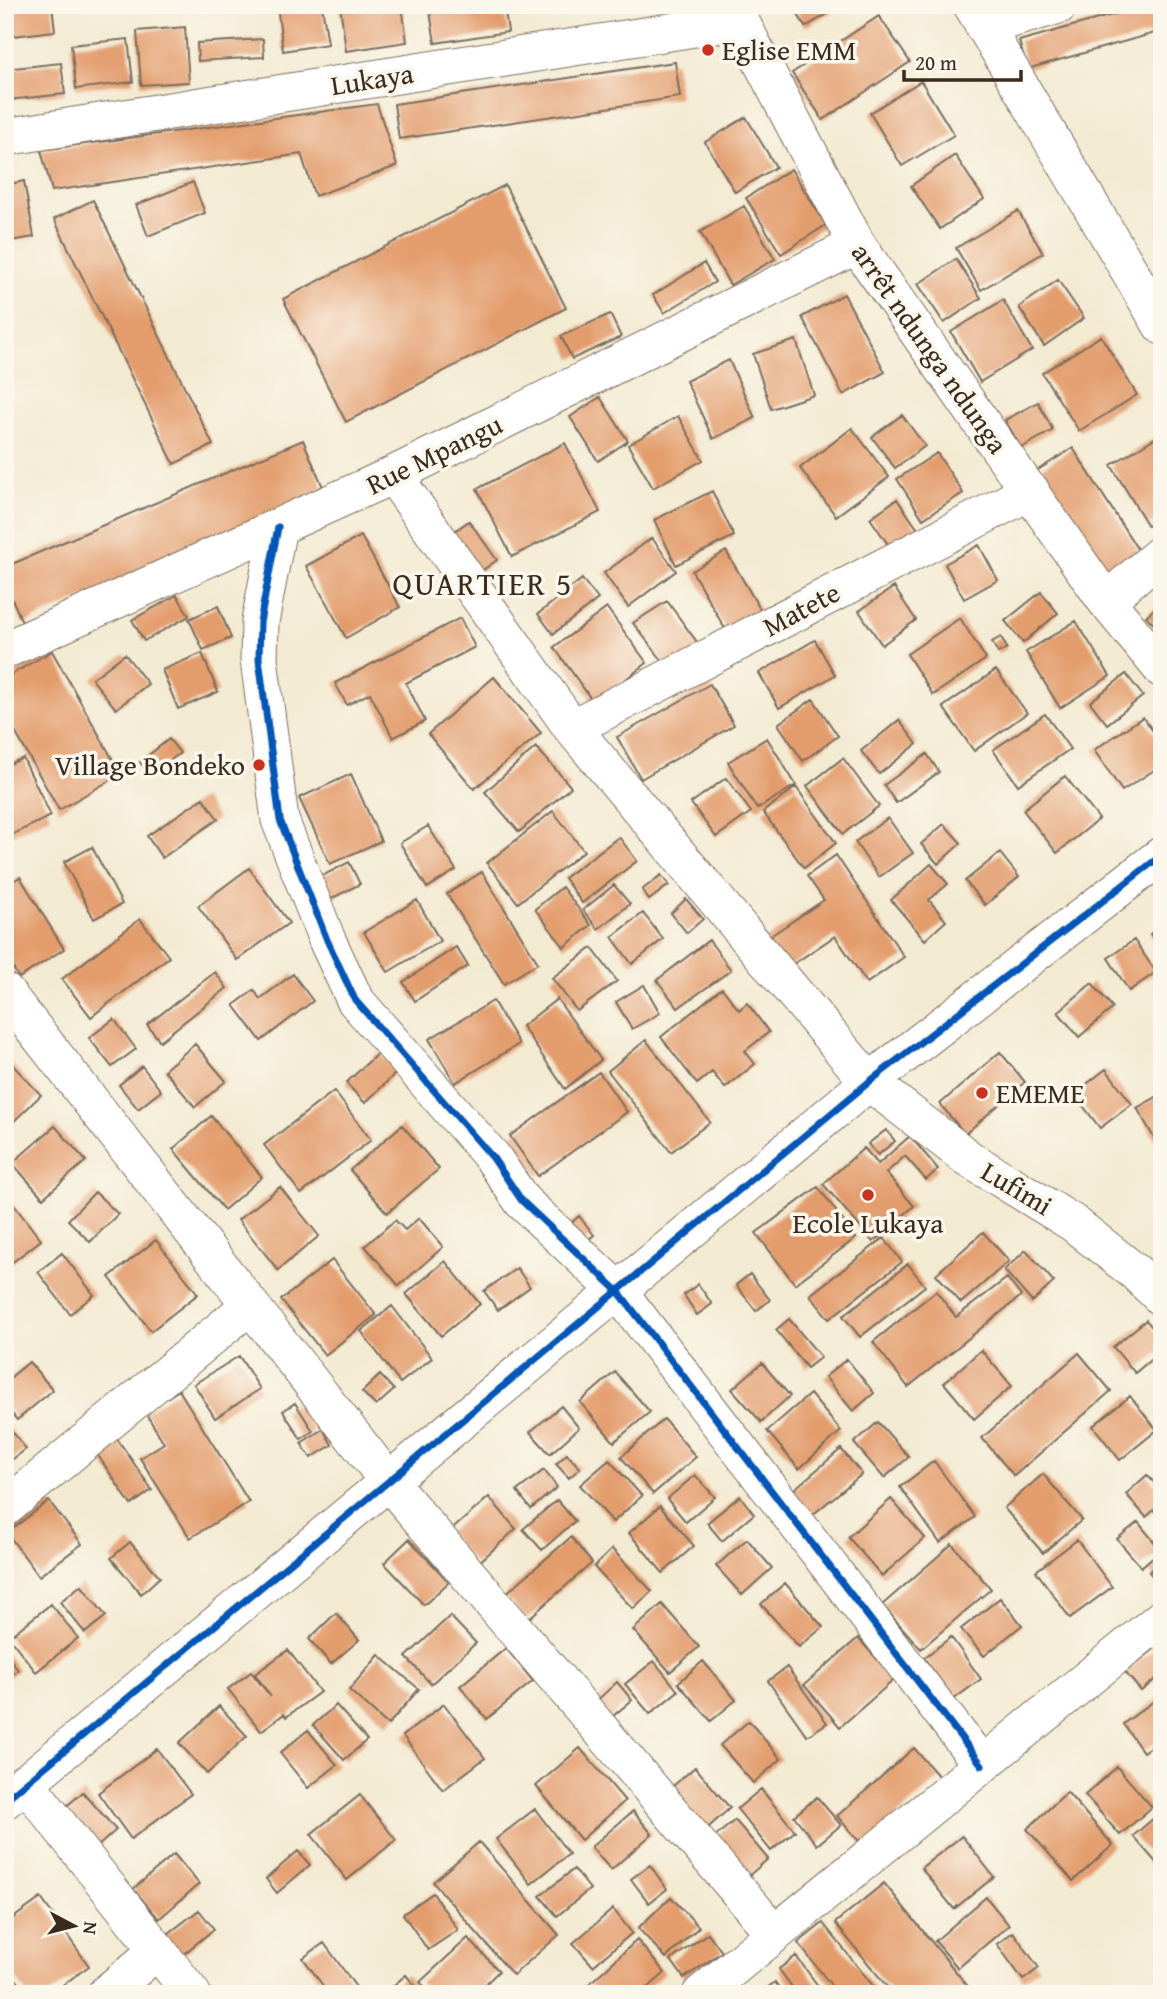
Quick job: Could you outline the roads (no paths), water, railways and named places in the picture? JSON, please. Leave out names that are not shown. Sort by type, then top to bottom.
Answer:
[{"type":"street","points":[[1059,5],[978,16],[1162,326]]},
{"type":"street","name":"Lukaya","points":[[5,137],[736,13]]},
{"type":"street","name":"arrêt ndunga ndunga","points":[[736,13],[857,245],[1106,601],[1162,669]]},
{"type":"street","name":"Rue Mpangu","points":[[5,650],[393,475],[857,245]]},
{"type":"street","name":"Lufimi","points":[[393,475],[572,728],[870,1082],[969,1159],[1073,1223],[1135,1272],[1162,1298]]},
{"type":"street","name":"Matete","points":[[572,728],[1031,491]]},
{"type":"street","points":[[278,527],[260,622],[259,659],[281,820],[327,940],[355,1000],[493,1158],[522,1201],[618,1291],[982,1765]]},
{"type":"street","points":[[1106,601],[1162,553]]},
{"type":"street","points":[[192,1994],[158,1950],[15,1791],[870,1082],[1162,855]]},
{"type":"street","points":[[8,1002],[389,1482],[775,1934]]},
{"type":"street","points":[[5,1508],[249,1306]]},
{"type":"street","points":[[701,1994],[1162,1618]]},
{"type":"street","points":[[106,1994],[158,1950]]},
{"type":"place","name":"Eglise EMM","points":[[708,50]]},
{"type":"place","name":"Village Bondeko","points":[[259,765]]},
{"type":"place","name":"EMEME","points":[[982,1093]]},
{"type":"place","name":"Ecole Lukaya","points":[[868,1195]]},
{"type":"district","name":"QUARTIER 5","points":[[483,584]]}]
